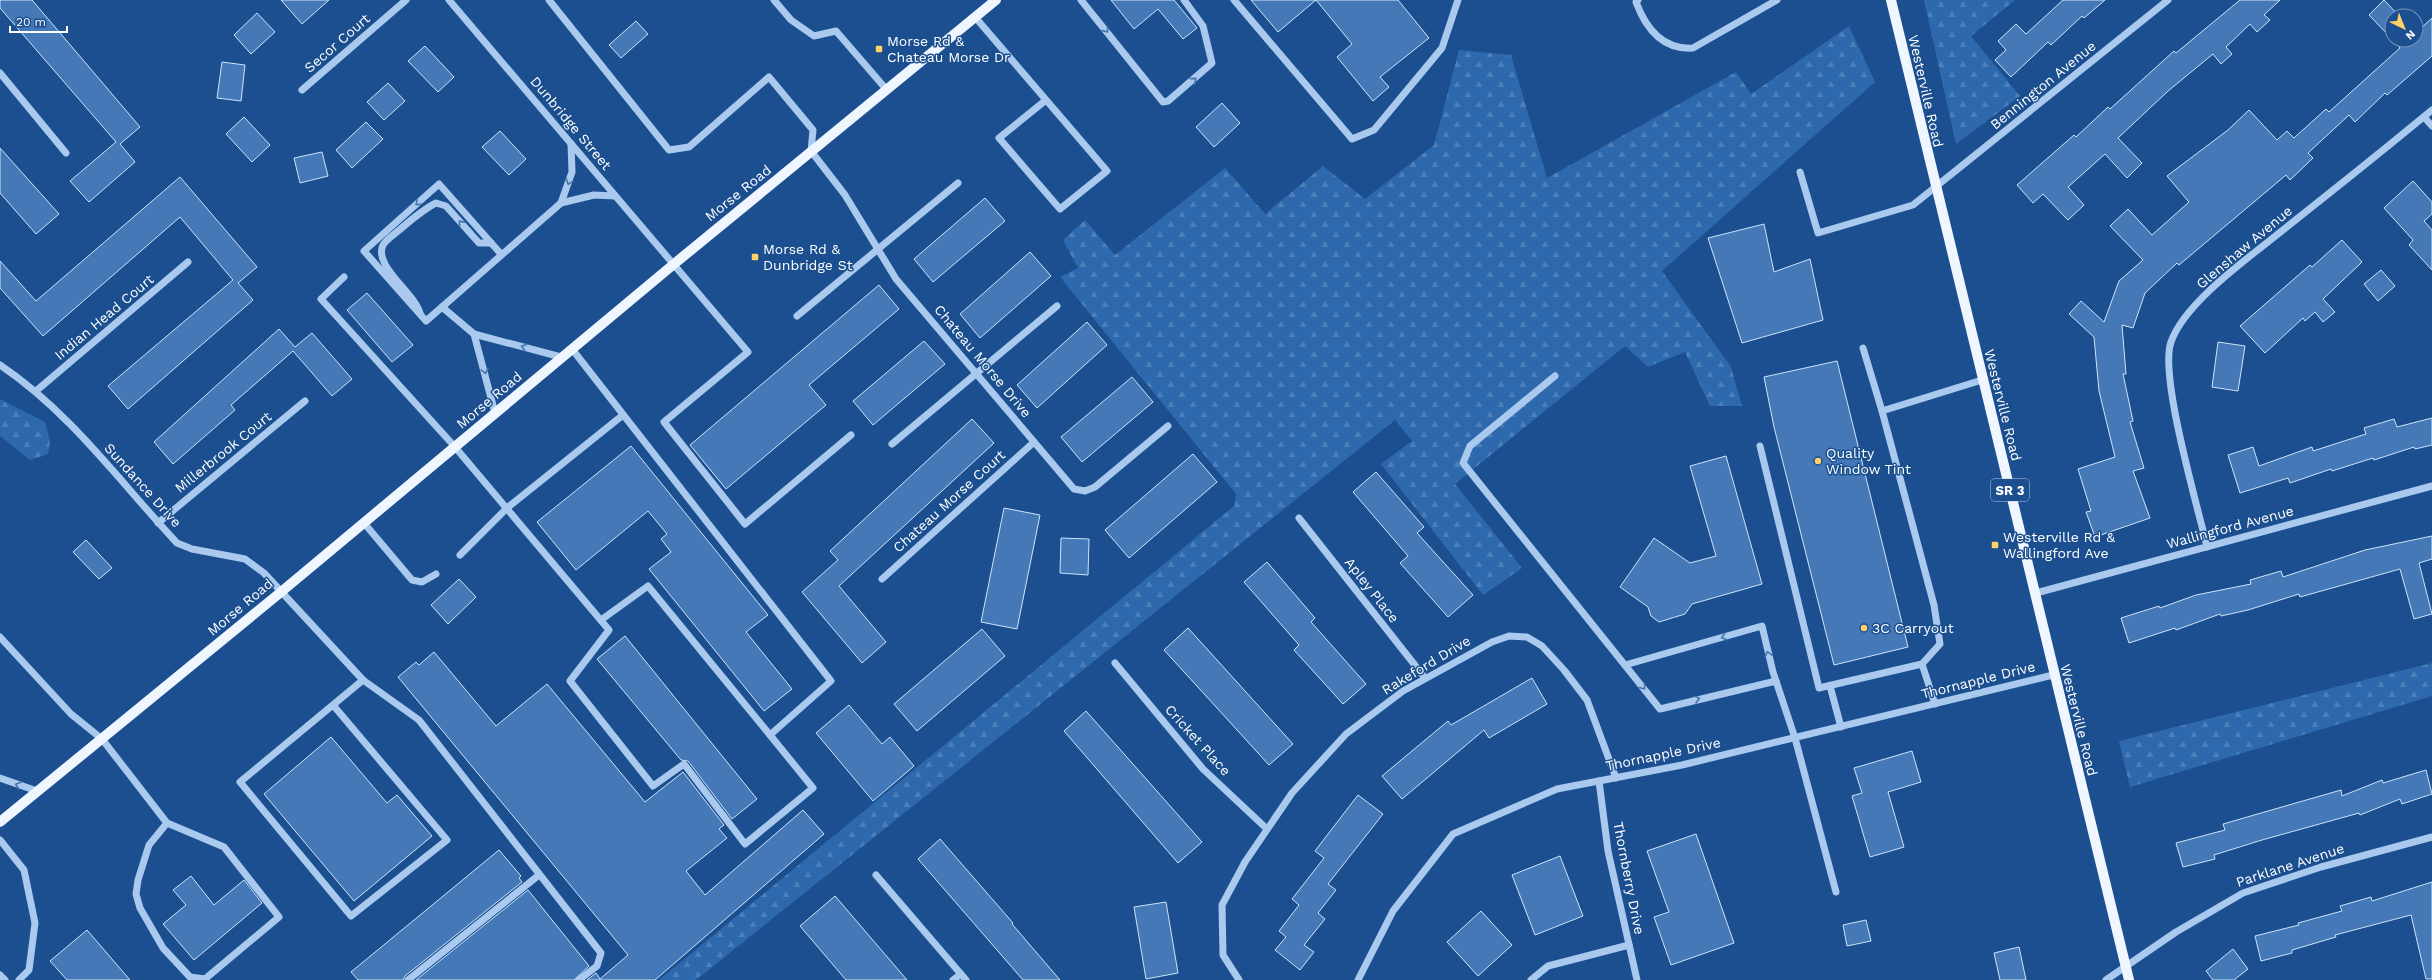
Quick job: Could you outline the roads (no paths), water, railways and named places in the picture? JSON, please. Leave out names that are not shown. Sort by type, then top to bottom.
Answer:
[{"type":"main road","name":"Morse Road","points":[[0,822],[281,592],[572,348],[996,0]]},
{"type":"main road","name":"Westerville Road","points":[[1891,0],[1935,189],[2036,593],[2053,675],[2129,980]]},
{"type":"street","name":"Secor Court","points":[[302,90],[406,0]]},
{"type":"street","name":"Dunbridge Street","points":[[449,0],[748,352],[664,422],[745,524],[851,435]]},
{"type":"street","points":[[548,0],[669,150],[690,147],[769,77],[813,130],[811,151]]},
{"type":"street","points":[[774,0],[791,20],[814,36],[836,31],[886,89]]},
{"type":"street","points":[[1081,0],[1163,102],[1168,101],[1212,62],[1203,26],[1184,0]]},
{"type":"street","points":[[1234,0],[1352,139],[1374,130],[1442,48],[1458,0]]},
{"type":"street","points":[[1638,0],[1636,2],[1645,24],[1657,37],[1672,46],[1686,48],[1693,48],[1777,0]]},
{"type":"street","name":"Bennington Avenue","points":[[1800,172],[1818,233],[1913,205],[1935,189],[2168,0]]},
{"type":"street","points":[[975,17],[1046,100],[1107,172],[1060,209],[999,138],[1046,100]]},
{"type":"street","points":[[0,73],[66,153]]},
{"type":"street","name":"Glenshaw Avenue","points":[[2207,547],[2172,398],[2169,370],[2170,343],[2183,320],[2221,280],[2432,110]]},
{"type":"street","points":[[2424,117],[2432,126]]},
{"type":"street","points":[[561,203],[572,172],[571,144]]},
{"type":"street","name":"Chateau Morse Drive","points":[[811,151],[845,195],[896,279],[1074,489],[1085,491],[1095,487],[1168,426]]},
{"type":"street","points":[[797,316],[879,250],[958,183]]},
{"type":"street","points":[[501,254],[439,184],[364,251],[426,321],[561,203],[594,195],[615,196]]},
{"type":"street","points":[[420,314],[417,303],[384,265],[380,255],[383,245],[390,238],[426,207],[436,203],[446,206],[479,243],[491,243]]},
{"type":"street","name":"Indian Head Court","points":[[36,391],[188,262]]},
{"type":"street","points":[[344,277],[321,299],[455,447],[609,630],[570,681],[653,786],[684,764],[745,844],[813,788],[648,586],[601,620]]},
{"type":"street","points":[[892,444],[1057,306]]},
{"type":"street","points":[[442,307],[474,334],[561,358]]},
{"type":"street","points":[[474,334],[494,413]]},
{"type":"street","points":[[572,348],[831,681],[770,735]]},
{"type":"street","points":[[1760,446],[1819,688],[1922,664],[1940,644],[1934,605],[1882,411],[1863,348]]},
{"type":"street","name":"Sundance Drive","points":[[0,365],[36,391],[86,441],[177,543],[192,550],[245,559],[264,574],[362,680],[419,720],[600,953],[597,966],[579,980]]},
{"type":"street","points":[[1556,376],[1470,446],[1463,463],[1660,709],[1776,681]]},
{"type":"street","points":[[1882,411],[1982,380]]},
{"type":"street","name":"Millerbrook Court","points":[[158,523],[306,401]]},
{"type":"street","points":[[460,555],[507,508],[623,415]]},
{"type":"street","name":"Chateau Morse Court","points":[[882,579],[1034,442]]},
{"type":"street","name":"Wallingford Avenue","points":[[2036,593],[2432,486]]},
{"type":"street","name":"Apley Place","points":[[1299,518],[1425,678]]},
{"type":"street","points":[[364,522],[412,580],[422,582],[436,574]]},
{"type":"street","points":[[1625,664],[1762,626],[1776,681],[1795,738],[1836,892]]},
{"type":"street","name":"Rakeford Drive","points":[[1239,980],[1223,955],[1222,906],[1245,862],[1292,794],[1346,734],[1403,691],[1492,642],[1509,636],[1527,637],[1542,646],[1587,700],[1616,778]]},
{"type":"street","points":[[0,637],[71,714],[102,739],[167,823],[224,847],[279,917],[205,979],[190,977],[163,948],[140,908],[136,894],[138,880],[149,845],[167,823]]},
{"type":"street","name":"Cricket Place","points":[[1115,663],[1203,769],[1268,829]]},
{"type":"street","points":[[1922,664],[1935,704]]},
{"type":"street","name":"Thornapple Drive","points":[[1358,980],[1393,911],[1453,834],[1557,789],[1616,778],[1795,738],[2053,675]]},
{"type":"street","points":[[333,705],[447,840],[351,916],[240,782],[362,680]]},
{"type":"street","points":[[1830,686],[1841,727]]},
{"type":"street","points":[[0,778],[37,791]]},
{"type":"street","name":"Thornberry Drive","points":[[1599,781],[1608,851],[1637,980]]},
{"type":"street","name":"Parklane Avenue","points":[[2106,980],[2176,932],[2243,892],[2321,867],[2432,837]]},
{"type":"street","points":[[0,840],[24,870],[35,923],[29,970],[20,980]]},
{"type":"street","points":[[408,980],[540,875]]},
{"type":"street","points":[[876,875],[966,980]]},
{"type":"street","points":[[1531,980],[1548,966],[1629,945]]},
{"type":"street","points":[[953,980],[961,974]]},
{"type":"street","points":[[0,975],[5,980]]},
{"type":"place","name":"Morse Rd & Chateau Morse Dr","points":[[879,49]]},
{"type":"place","name":"Morse Rd & Dunbridge St","points":[[755,257]]},
{"type":"place","name":"Quality Window Tint","points":[[1818,461]]},
{"type":"place","name":"Westerville Rd & Wallingford Ave","points":[[1995,545]]},
{"type":"place","name":"3C Carryout","points":[[1864,628]]}]
